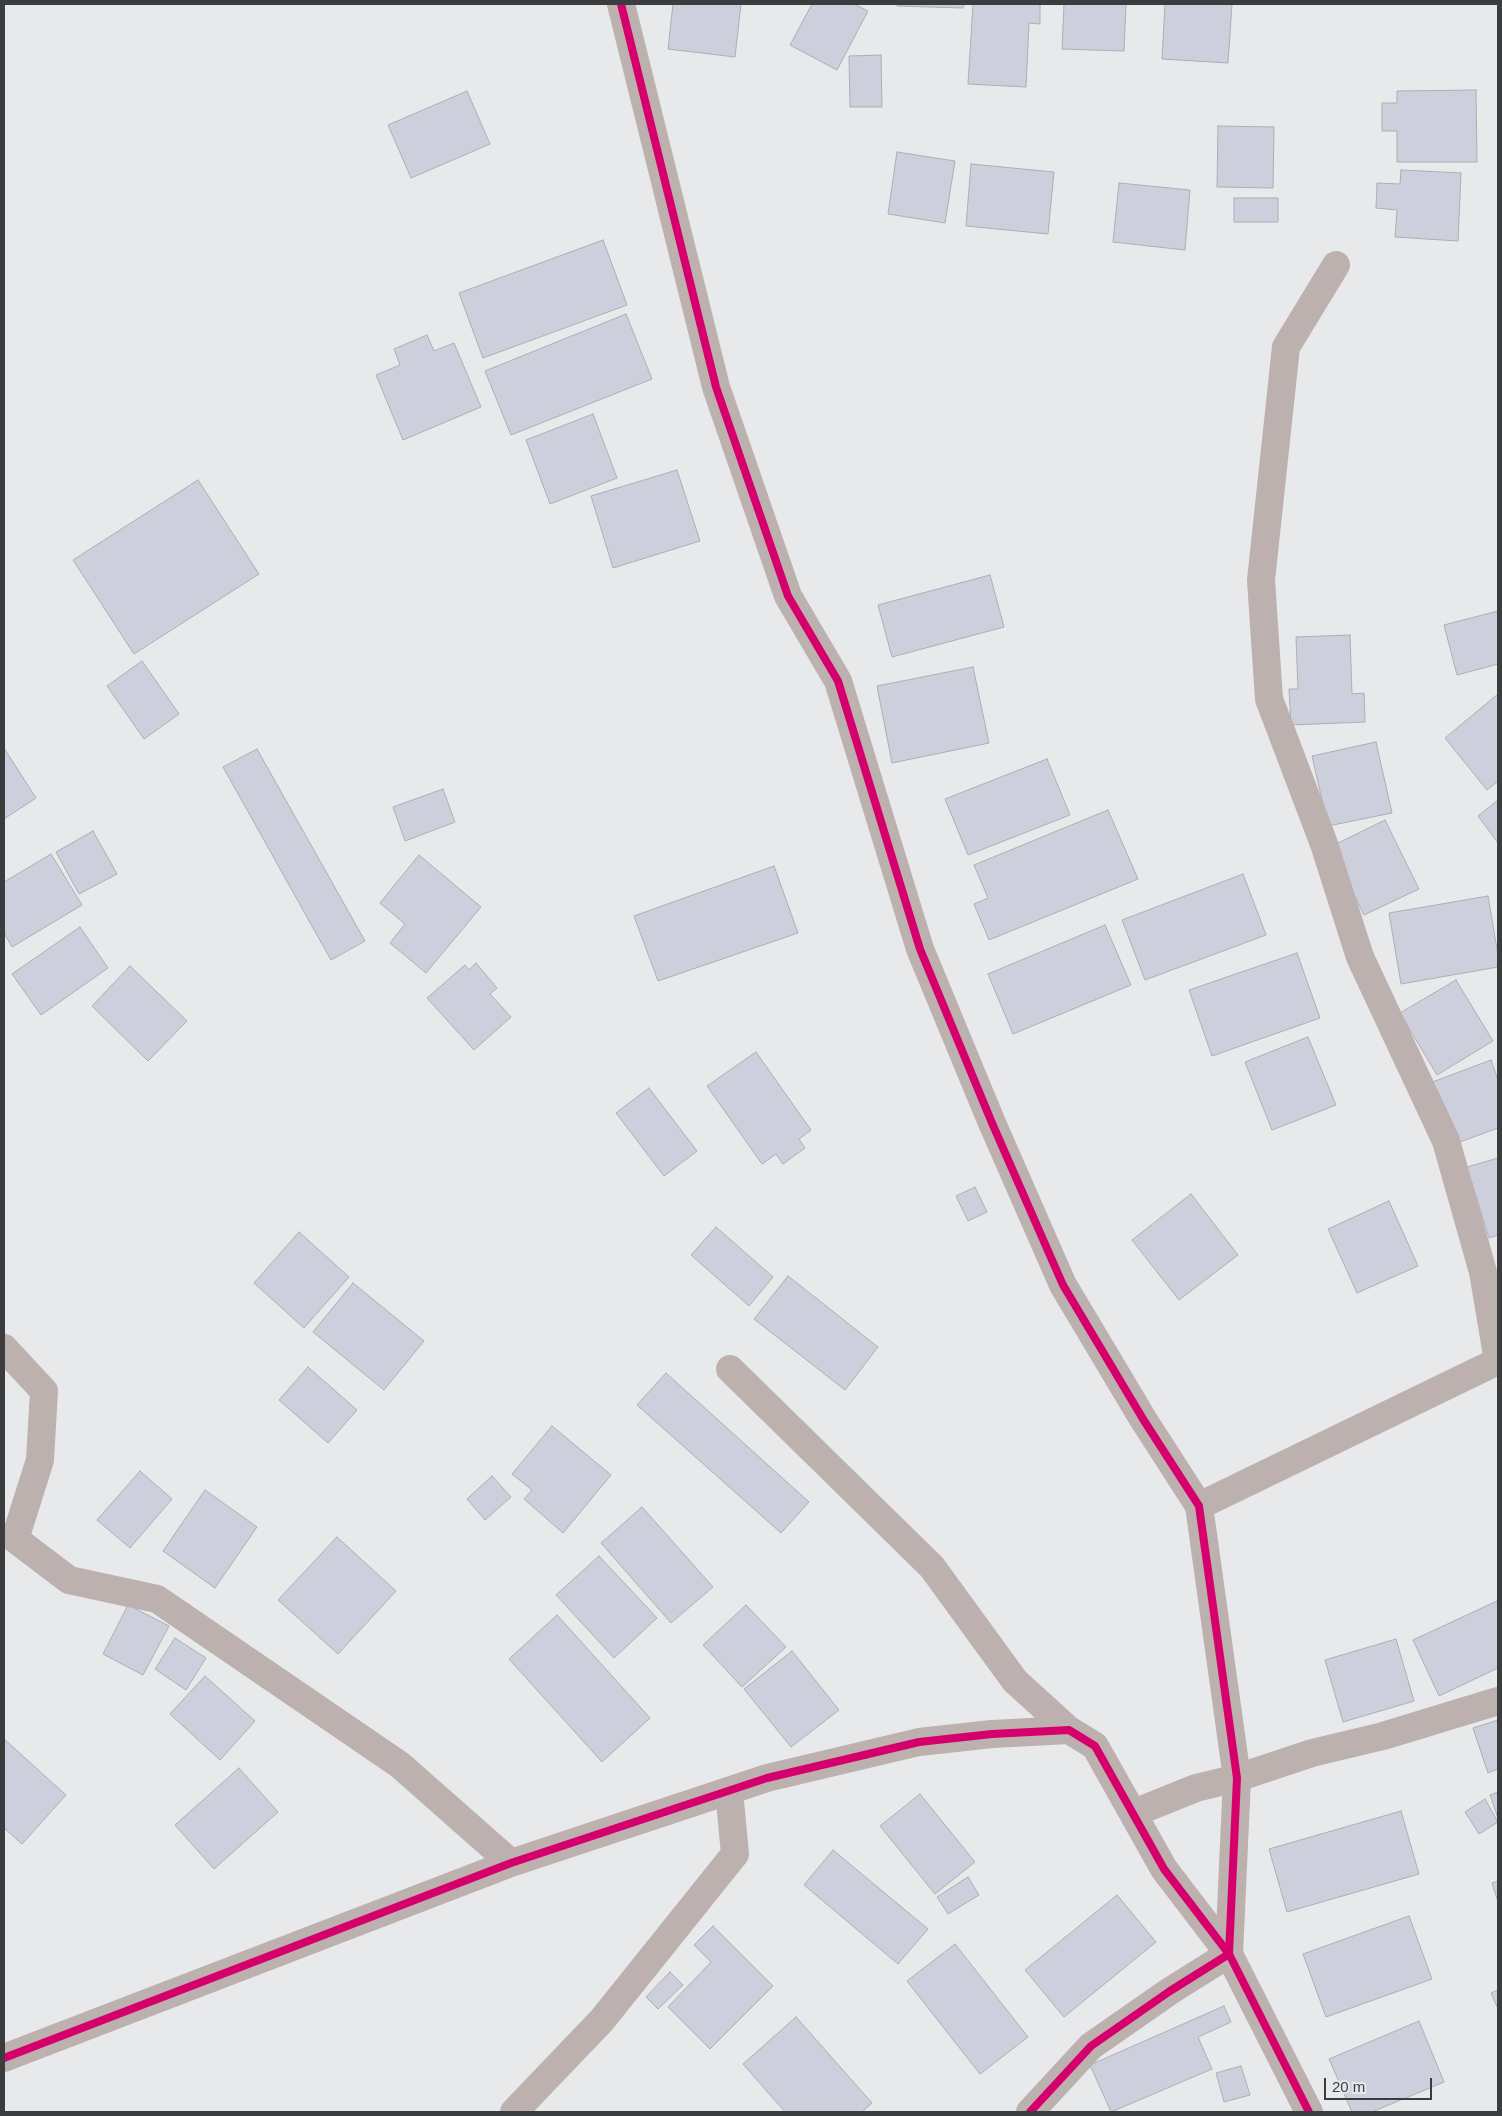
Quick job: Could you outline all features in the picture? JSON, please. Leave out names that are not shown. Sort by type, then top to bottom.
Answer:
[{"type":"street","points":[[621,4],[716,388],[788,596],[838,681],[920,949],[992,1122],[1063,1284],[1199,1506],[1237,1778],[1229,1954]]},
{"type":"street","points":[[1199,1506],[1498,1361],[1483,1272],[1446,1142],[1360,957],[1324,844],[1269,699],[1261,580],[1286,346],[1336,265]]},
{"type":"street","points":[[4,1348],[44,1391],[40,1460],[15,1539],[69,1580],[157,1599],[400,1765],[511,1863]]},
{"type":"street","points":[[730,1369],[932,1567],[1015,1681],[1069,1730],[1096,1746],[1164,1870],[1229,1954],[1309,2112]]},
{"type":"street","points":[[1134,1813],[1196,1788],[1237,1778],[1312,1753],[1383,1736],[1498,1702]]},
{"type":"street","points":[[4,2058],[511,1863],[768,1778],[919,1742],[992,1734],[1069,1730]]},
{"type":"street","points":[[514,2112],[602,2020],[735,1854],[730,1791]]},
{"type":"street","points":[[1030,2112],[1091,2046],[1170,1991],[1229,1954]]},
{"type":"building","points":[[673,4],[741,4],[735,57],[668,49]]},
{"type":"building","points":[[812,4],[854,4],[868,11],[837,70],[790,45]]},
{"type":"building","points":[[897,4],[964,4],[963,8],[897,6]]},
{"type":"building","points":[[973,4],[1040,4],[1040,24],[1029,23],[1026,87],[968,84]]},
{"type":"building","points":[[1064,4],[1126,4],[1124,51],[1062,49]]},
{"type":"building","points":[[1165,4],[1232,4],[1228,63],[1162,59]]},
{"type":"building","points":[[881,55],[882,107],[850,107],[849,56]]},
{"type":"building","points":[[1476,90],[1477,162],[1397,162],[1397,131],[1382,131],[1382,103],[1397,103],[1397,91]]},
{"type":"building","points":[[467,91],[490,144],[411,178],[388,125]]},
{"type":"building","points":[[1218,126],[1274,127],[1273,188],[1217,187]]},
{"type":"building","points":[[897,152],[955,161],[945,223],[888,214]]},
{"type":"building","points":[[971,164],[1054,172],[1048,234],[966,226]]},
{"type":"building","points":[[1401,170],[1461,173],[1458,241],[1395,237],[1397,210],[1376,208],[1377,183],[1400,184]]},
{"type":"building","points":[[1119,183],[1190,190],[1185,250],[1113,242]]},
{"type":"building","points":[[1234,198],[1278,198],[1278,222],[1234,222]]},
{"type":"building","points":[[603,240],[627,305],[483,358],[459,293]]},
{"type":"building","points":[[626,314],[652,379],[511,435],[485,371]]},
{"type":"building","points":[[427,335],[434,351],[454,343],[481,407],[403,440],[376,375],[400,365],[394,349]]},
{"type":"building","points":[[593,414],[617,478],[550,504],[526,440]]},
{"type":"building","points":[[677,470],[700,541],[613,568],[591,496]]},
{"type":"building","points":[[198,480],[259,574],[134,654],[73,560]]},
{"type":"building","points":[[990,575],[1004,627],[892,657],[878,605]]},
{"type":"building","points":[[1498,611],[1498,664],[1457,675],[1444,625]]},
{"type":"building","points":[[1350,635],[1352,694],[1364,693],[1365,722],[1291,725],[1289,689],[1298,689],[1296,637]]},
{"type":"building","points":[[142,661],[179,714],[144,739],[107,686]]},
{"type":"building","points":[[973,667],[989,743],[892,763],[877,686]]},
{"type":"building","points":[[1498,694],[1498,781],[1487,790],[1445,738]]},
{"type":"building","points":[[1376,742],[1392,813],[1328,826],[1312,756]]},
{"type":"building","points":[[4,748],[36,798],[4,819]]},
{"type":"building","points":[[257,749],[365,941],[331,960],[223,767]]},
{"type":"building","points":[[1047,759],[1070,815],[968,855],[945,799]]},
{"type":"building","points":[[443,789],[455,822],[405,841],[393,807]]},
{"type":"building","points":[[1498,800],[1498,843],[1478,816]]},
{"type":"building","points":[[1108,810],[1138,879],[989,940],[974,904],[988,898],[974,865]]},
{"type":"building","points":[[1385,820],[1419,889],[1364,915],[1330,847]]},
{"type":"building","points":[[93,831],[117,874],[79,894],[56,852]]},
{"type":"building","points":[[51,854],[82,905],[12,947],[4,933],[4,882]]},
{"type":"building","points":[[419,855],[481,907],[426,973],[390,943],[405,924],[380,903]]},
{"type":"building","points":[[774,866],[798,933],[658,981],[634,916]]},
{"type":"building","points":[[1243,874],[1266,935],[1145,980],[1122,920]]},
{"type":"building","points":[[1488,896],[1498,955],[1498,967],[1401,984],[1389,913]]},
{"type":"building","points":[[1105,925],[1131,985],[1013,1034],[988,974]]},
{"type":"building","points":[[80,927],[108,968],[41,1015],[12,974]]},
{"type":"building","points":[[1297,953],[1320,1018],[1212,1056],[1189,990]]},
{"type":"building","points":[[476,963],[497,988],[490,994],[511,1017],[474,1050],[427,998],[465,965],[469,970]]},
{"type":"building","points":[[130,966],[187,1021],[148,1061],[92,1006]]},
{"type":"building","points":[[1456,980],[1493,1041],[1437,1075],[1400,1013]]},
{"type":"building","points":[[1308,1037],[1336,1105],[1272,1130],[1245,1062]]},
{"type":"building","points":[[756,1052],[811,1130],[799,1139],[805,1148],[783,1164],[776,1154],[762,1164],[707,1086]]},
{"type":"building","points":[[1491,1060],[1498,1080],[1498,1128],[1449,1146],[1427,1084]]},
{"type":"building","points":[[649,1088],[697,1151],[664,1176],[616,1113]]},
{"type":"building","points":[[1498,1158],[1498,1235],[1489,1238],[1467,1167]]},
{"type":"building","points":[[975,1187],[987,1212],[968,1221],[956,1196]]},
{"type":"building","points":[[1191,1194],[1238,1255],[1179,1300],[1132,1240]]},
{"type":"building","points":[[1389,1201],[1418,1266],[1357,1293],[1328,1229]]},
{"type":"building","points":[[716,1227],[773,1277],[749,1306],[691,1255]]},
{"type":"building","points":[[299,1232],[349,1277],[304,1328],[254,1283]]},
{"type":"building","points":[[788,1276],[878,1347],[845,1390],[754,1319]]},
{"type":"building","points":[[353,1283],[424,1341],[384,1390],[313,1332]]},
{"type":"building","points":[[308,1367],[357,1410],[328,1443],[279,1400]]},
{"type":"building","points":[[666,1373],[809,1502],[781,1533],[637,1405]]},
{"type":"building","points":[[552,1426],[611,1475],[563,1533],[524,1499],[532,1490],[512,1474]]},
{"type":"building","points":[[140,1471],[172,1499],[130,1548],[97,1520]]},
{"type":"building","points":[[492,1476],[511,1497],[485,1520],[467,1499]]},
{"type":"building","points":[[205,1490],[257,1527],[215,1588],[163,1551]]},
{"type":"building","points":[[642,1507],[713,1587],[671,1623],[601,1543]]},
{"type":"building","points":[[337,1537],[396,1591],[338,1654],[278,1600]]},
{"type":"building","points":[[599,1556],[657,1618],[614,1658],[556,1595]]},
{"type":"building","points":[[1497,1601],[1498,1668],[1439,1696],[1413,1640]]},
{"type":"building","points":[[128,1605],[169,1626],[143,1675],[103,1654]]},
{"type":"building","points":[[746,1605],[786,1647],[742,1687],[703,1645]]},
{"type":"building","points":[[557,1615],[650,1718],[602,1762],[509,1659]]},
{"type":"building","points":[[175,1638],[206,1658],[186,1690],[155,1669]]},
{"type":"building","points":[[1396,1639],[1414,1701],[1343,1722],[1325,1660]]},
{"type":"building","points":[[792,1651],[839,1710],[791,1747],[744,1689]]},
{"type":"building","points":[[205,1676],[255,1721],[220,1760],[170,1714]]},
{"type":"building","points":[[1498,1720],[1498,1769],[1488,1773],[1473,1728]]},
{"type":"building","points":[[4,1739],[66,1795],[22,1844],[4,1828]]},
{"type":"building","points":[[239,1768],[278,1812],[214,1869],[175,1825]]},
{"type":"building","points":[[1498,1792],[1498,1818],[1490,1795]]},
{"type":"building","points":[[920,1794],[975,1862],[935,1894],[880,1826]]},
{"type":"building","points":[[1485,1799],[1498,1822],[1479,1834],[1465,1812]]},
{"type":"building","points":[[1401,1811],[1419,1874],[1287,1912],[1269,1849]]},
{"type":"building","points":[[833,1850],[928,1929],[898,1964],[804,1885]]},
{"type":"building","points":[[968,1877],[979,1895],[948,1914],[937,1897]]},
{"type":"building","points":[[1498,1881],[1498,1902],[1492,1883]]},
{"type":"building","points":[[1117,1895],[1156,1942],[1064,2017],[1025,1970]]},
{"type":"building","points":[[1409,1916],[1432,1979],[1326,2017],[1303,1954]]},
{"type":"building","points":[[713,1926],[773,1986],[710,2049],[668,2007],[711,1962],[694,1945]]},
{"type":"building","points":[[955,1944],[1028,2037],[980,2074],[907,1981]]},
{"type":"building","points":[[670,1972],[683,1985],[658,2009],[646,1997]]},
{"type":"building","points":[[1498,1990],[1498,2009],[1491,1993]]},
{"type":"building","points":[[1224,2006],[1231,2022],[1198,2037],[1212,2069],[1111,2112],[1090,2065]]},
{"type":"building","points":[[796,2017],[872,2103],[862,2112],[785,2112],[743,2064]]},
{"type":"building","points":[[1419,2021],[1444,2082],[1372,2112],[1352,2112],[1329,2059]]},
{"type":"building","points":[[1241,2066],[1250,2095],[1224,2102],[1216,2073]]},
{"type":"cycle path","points":[[621,4],[716,387],[788,596],[838,681],[920,949],[992,1123],[1063,1285],[1143,1419],[1199,1506],[1237,1778],[1229,1954],[1170,1991],[1091,2046],[1030,2112]]},
{"type":"cycle path","points":[[4,2058],[511,1863],[767,1778],[919,1742],[992,1734],[1069,1730],[1095,1746],[1164,1869],[1229,1954],[1309,2112]]}]
